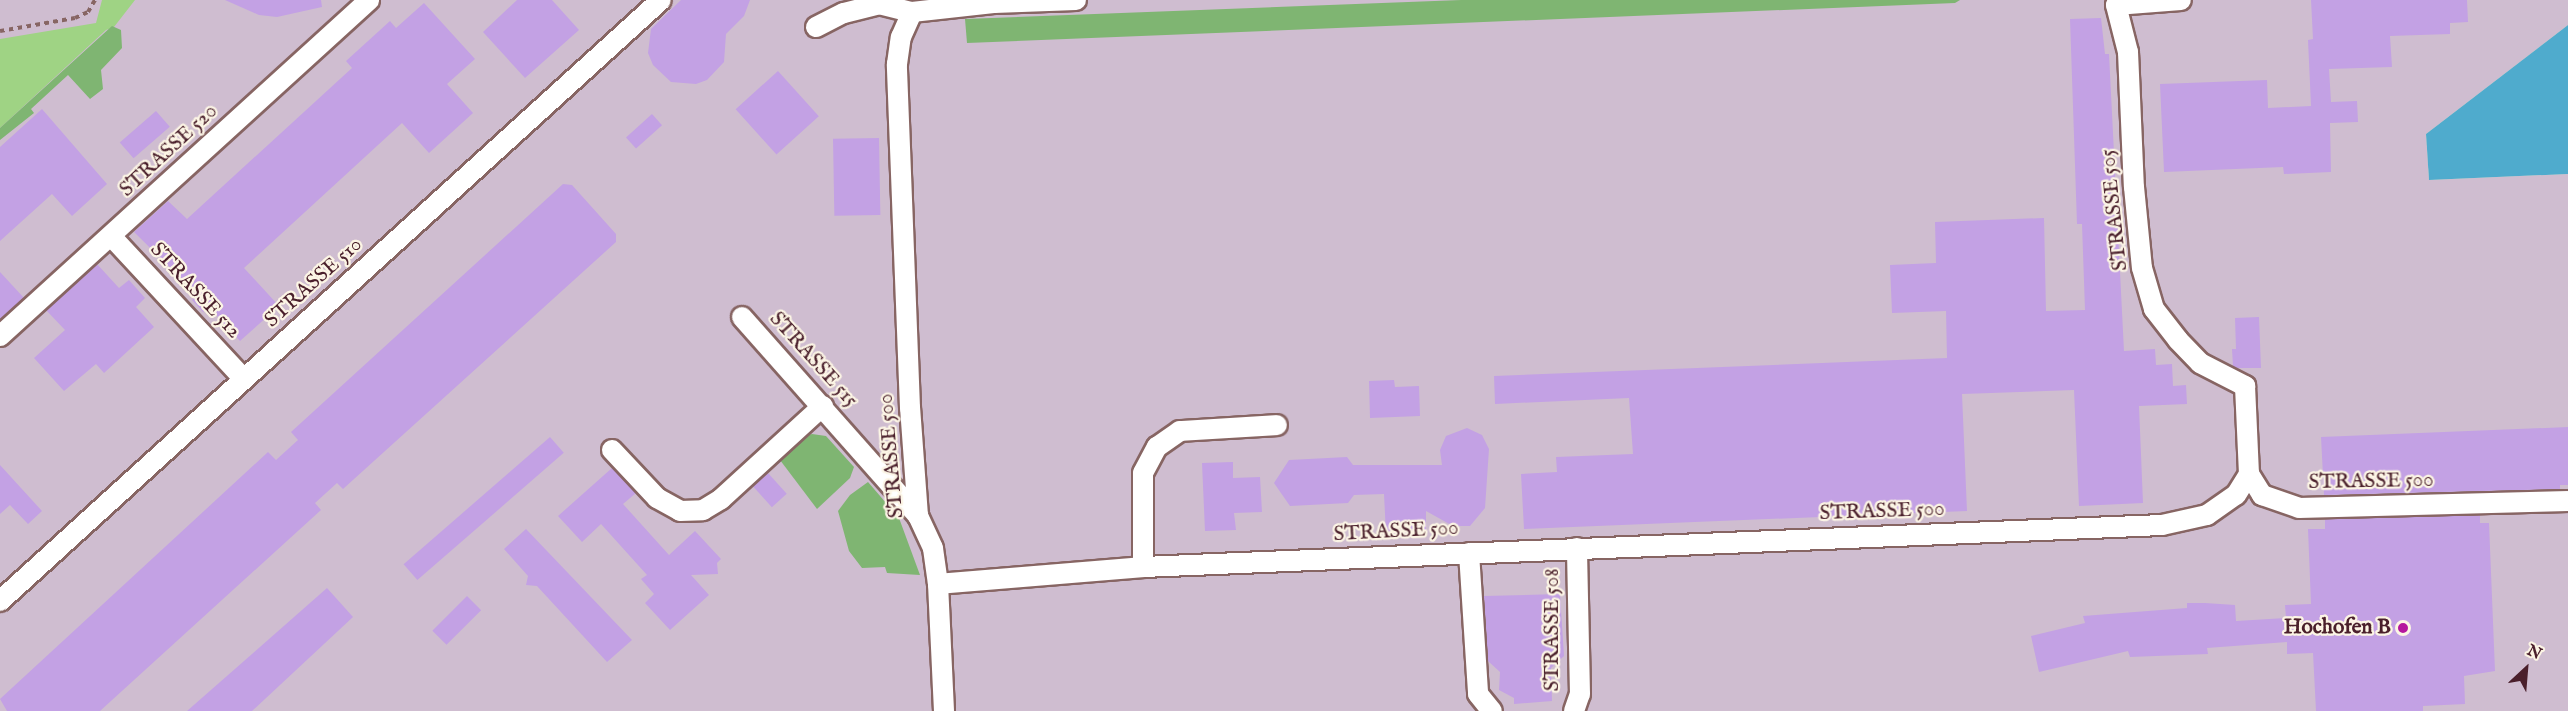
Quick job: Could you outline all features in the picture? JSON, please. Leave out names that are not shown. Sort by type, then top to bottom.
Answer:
[{"type":"street","name":"STRASSE 520","points":[[0,336],[369,0]]},
{"type":"street","name":"STRASSE 510","points":[[0,601],[661,0]]},
{"type":"street","points":[[816,27],[844,13],[879,4],[912,12],[994,1],[1076,0]]},
{"type":"street","points":[[2112,2],[2181,0]]},
{"type":"street","name":"STRASSE 505","points":[[2112,2],[2128,52],[2137,233],[2145,279],[2154,309],[2178,340],[2200,363],[2245,386],[2249,474]]},
{"type":"street","name":"STRASSE 500","points":[[912,12],[904,23],[897,64],[910,408],[918,516],[933,548],[938,584],[1143,567],[2162,525],[2207,515],[2236,495],[2249,474],[2262,495],[2299,508],[2568,501]]},
{"type":"street","name":"STRASSE 512","points":[[111,236],[244,379]]},
{"type":"street","name":"STRASSE 515","points":[[742,317],[918,516]]},
{"type":"street","points":[[612,450],[657,498],[680,511],[703,510],[721,499],[823,406]]},
{"type":"street","points":[[1143,567],[1143,473],[1157,447],[1180,431],[1277,425]]},
{"type":"street","name":"STRASSE 508","points":[[1574,711],[1580,694],[1577,548]]},
{"type":"street","points":[[1469,553],[1478,694],[1492,711]]},
{"type":"street","points":[[938,584],[944,711]]},
{"type":"path","points":[[0,31],[75,18],[88,12],[95,0]]},
{"type":"shaded area","points":[[0,0],[2568,0],[2568,25],[2426,134],[2429,180],[2568,174],[2568,711],[0,711]]},
{"type":"green space","points":[[102,0],[135,0],[114,27],[106,30],[0,128],[0,39],[96,23]]},
{"type":"green space","points":[[1461,0],[1960,0],[1955,3],[967,43],[965,19]]},
{"type":"green space","points":[[112,26],[121,30],[122,48],[101,70],[103,89],[90,99],[68,75],[31,109],[34,113],[0,140],[0,128]]},
{"type":"green space","points":[[812,434],[826,436],[854,467],[850,478],[817,509],[780,460],[800,438]]},
{"type":"green space","points":[[868,482],[899,518],[920,575],[887,573],[885,567],[862,568],[849,551],[838,511],[850,495]]},
{"type":"water","points":[[2568,25],[2568,174],[2429,180],[2426,134]]},
{"type":"building","points":[[225,0],[321,0],[322,7],[277,17],[259,15]]},
{"type":"building","points":[[517,0],[552,0],[579,30],[525,78],[483,32]]},
{"type":"building","points":[[681,0],[750,0],[744,16],[726,34],[724,62],[707,80],[696,84],[671,82],[653,65],[648,53],[651,29]]},
{"type":"building","points":[[2311,0],[2467,0],[2468,22],[2450,23],[2450,34],[2390,36],[2392,67],[2329,69],[2331,102],[2357,101],[2358,122],[2330,123],[2331,172],[2284,174],[2283,167],[2164,172],[2160,84],[2267,80],[2268,108],[2311,106],[2308,40],[2313,39]]},
{"type":"building","points":[[424,3],[475,59],[447,84],[473,113],[429,153],[402,123],[244,268],[279,306],[240,341],[209,307],[203,312],[192,300],[198,295],[134,232],[168,201],[187,219],[352,68],[346,61],[390,21],[396,28]]},
{"type":"building","points":[[2101,18],[2105,54],[2109,54],[2124,351],[2155,349],[2156,365],[2172,364],[2173,386],[2186,385],[2187,404],[2139,406],[2143,503],[2079,506],[2074,390],[1962,394],[1967,511],[1524,529],[1521,474],[1557,472],[1556,457],[1633,454],[1629,398],[1495,404],[1494,376],[1947,358],[1946,311],[1892,313],[1890,265],[1936,263],[1935,222],[2044,218],[2046,311],[2085,310],[2082,224],[2077,224],[2070,19]]},
{"type":"building","points":[[778,71],[819,116],[776,154],[736,109]]},
{"type":"building","points":[[42,109],[107,184],[72,216],[52,194],[0,241],[0,147]]},
{"type":"building","points":[[156,111],[170,127],[134,158],[120,142]]},
{"type":"building","points":[[652,114],[662,125],[636,149],[626,137]]},
{"type":"building","points":[[879,138],[880,215],[834,216],[833,139]]},
{"type":"building","points":[[563,184],[572,185],[616,234],[616,242],[343,489],[337,483],[315,503],[321,510],[100,711],[7,711],[0,699],[268,452],[276,460],[298,440],[291,432]]},
{"type":"building","points":[[97,264],[119,288],[129,280],[145,298],[136,307],[154,327],[104,373],[96,364],[64,391],[34,358],[65,330],[46,310]]},
{"type":"building","points":[[0,272],[24,298],[0,320]]},
{"type":"building","points":[[2259,317],[2261,368],[2237,368],[2233,366],[2232,349],[2236,349],[2235,318]]},
{"type":"building","points":[[1394,380],[1395,387],[1419,386],[1420,416],[1370,418],[1369,381]]},
{"type":"building","points":[[2568,427],[2568,485],[2560,485],[2560,489],[2324,495],[2321,437]]},
{"type":"building","points":[[1467,428],[1482,435],[1489,449],[1485,508],[1470,526],[1453,526],[1426,511],[1426,534],[1386,534],[1384,494],[1354,495],[1348,503],[1290,506],[1274,483],[1289,460],[1347,457],[1353,465],[1442,465],[1440,450],[1446,436]]},
{"type":"building","points":[[550,437],[564,453],[417,580],[404,564]]},
{"type":"building","points":[[1233,462],[1233,478],[1260,477],[1262,512],[1234,513],[1236,530],[1205,531],[1202,463]]},
{"type":"building","points":[[0,465],[42,511],[28,524],[10,505],[0,514]]},
{"type":"building","points":[[612,468],[636,493],[623,504],[669,555],[695,531],[721,559],[717,563],[718,574],[691,575],[709,595],[670,630],[645,603],[654,594],[641,579],[647,575],[601,524],[582,542],[558,516]]},
{"type":"building","points":[[768,473],[787,494],[772,507],[753,486]]},
{"type":"building","name":"Hochofen B","points":[[2480,515],[2480,523],[2489,523],[2495,671],[2464,676],[2465,704],[2423,706],[2423,711],[2316,711],[2313,653],[2287,654],[2287,642],[2207,648],[2208,654],[2130,657],[2128,651],[2039,672],[2031,636],[2085,623],[2083,616],[2187,608],[2187,603],[2205,603],[2235,605],[2236,621],[2286,618],[2285,605],[2311,604],[2308,529],[2325,529],[2325,519]]},
{"type":"building","points":[[526,529],[632,640],[607,662],[537,586],[526,585],[528,576],[504,549]]},
{"type":"building","points":[[327,588],[353,617],[252,711],[187,711]]},
{"type":"building","points":[[1560,594],[1564,656],[1551,668],[1552,701],[1514,704],[1514,698],[1499,690],[1500,672],[1488,661],[1484,596]]},
{"type":"building","points":[[467,596],[481,610],[446,645],[432,631]]},
{"type":"place","name":"Hochofen B","points":[[2403,628]]}]
